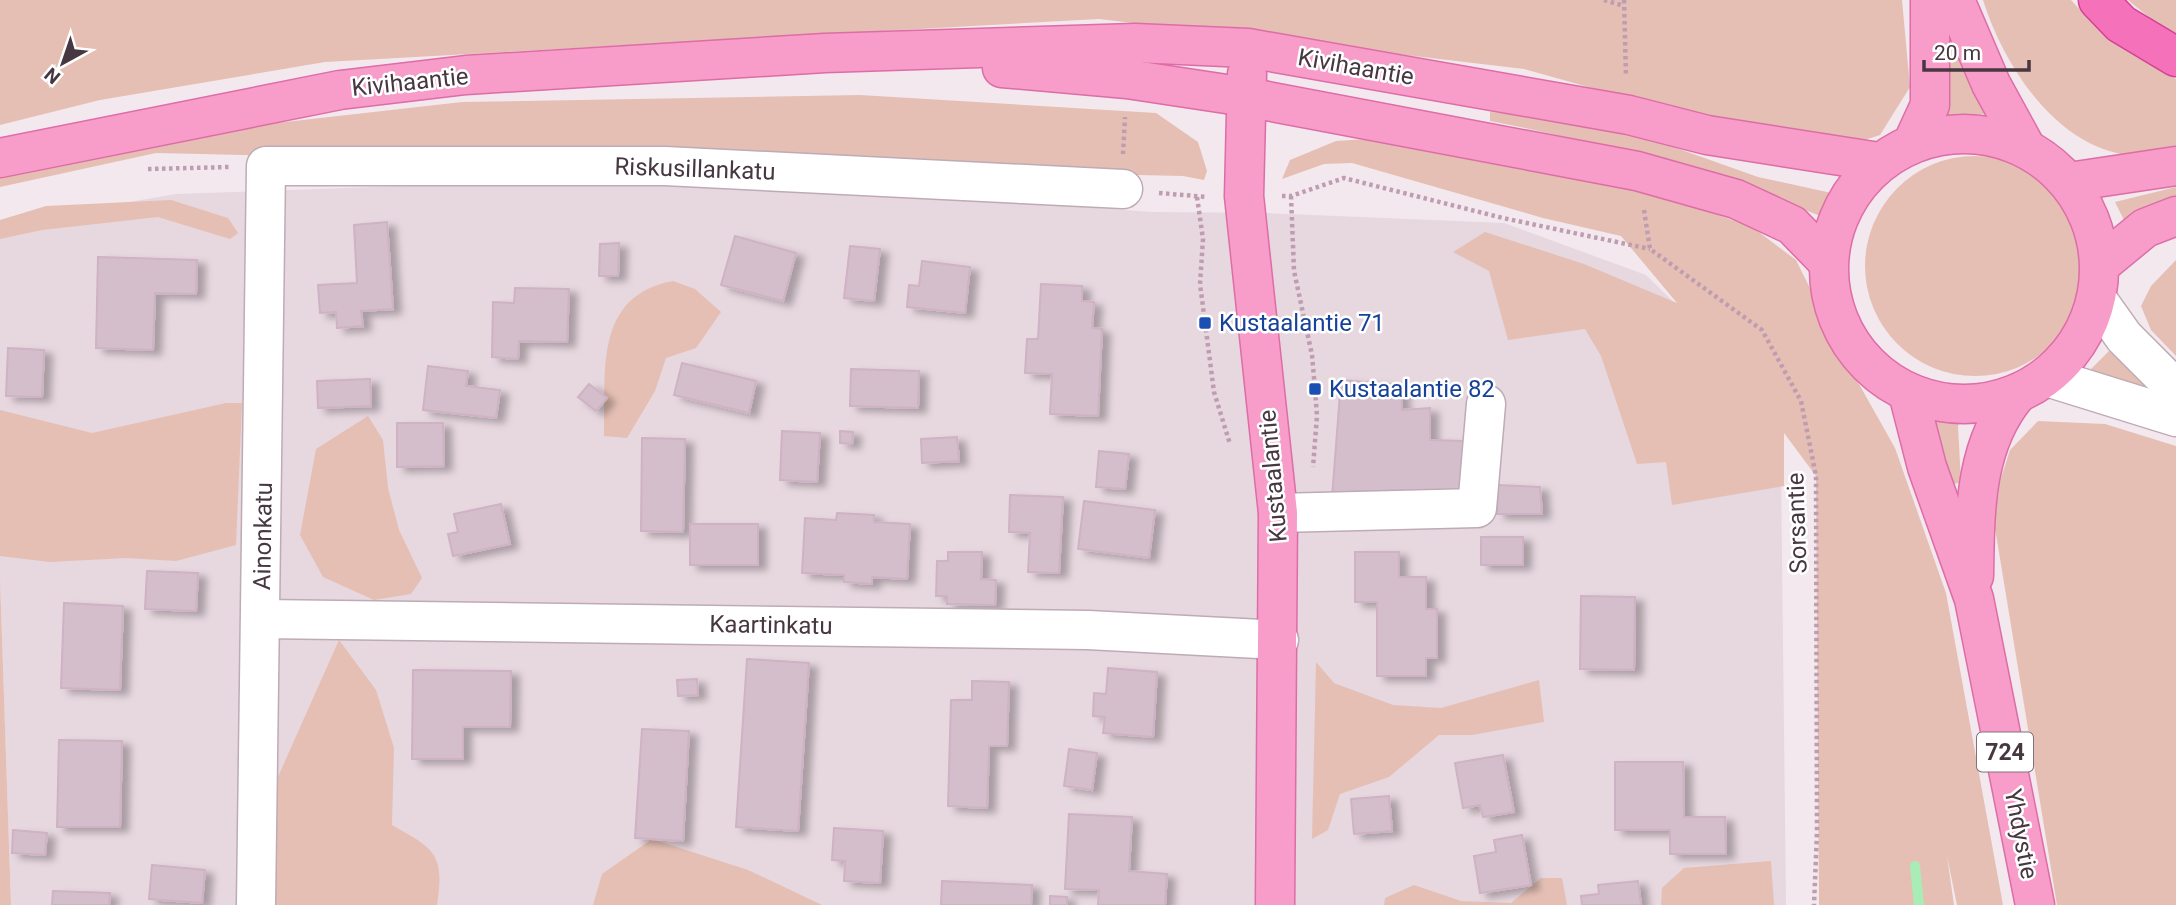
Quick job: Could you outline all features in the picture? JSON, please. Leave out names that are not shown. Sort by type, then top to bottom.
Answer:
[{"type":"highway","points":[[2098,0],[2121,23],[2176,57]]},
{"type":"main road","points":[[1913,142],[1930,105],[1930,0]]},
{"type":"main road","points":[[1955,0],[1991,84],[2026,148]]},
{"type":"main road","name":"Kivihaantie","points":[[0,158],[340,90],[466,75],[825,53],[1135,43],[1248,48],[1629,116],[1707,135],[1879,162]]},
{"type":"main road","name":"Kustaalantie","points":[[1248,48],[1244,196],[1278,513],[1275,905]]},
{"type":"main road","name":"Kivihaantie","points":[[825,53],[1127,79],[1246,97],[1637,171],[1736,199],[1792,225],[1828,262]]},
{"type":"main road","points":[[2032,385],[1963,405],[1908,393],[1881,376],[1857,353],[1840,325],[1830,294],[1828,262],[1835,224],[1853,190],[1879,162],[1931,135],[1977,133],[2026,148],[2069,182],[2091,221],[2098,282]]},
{"type":"main road","points":[[2069,182],[2176,166]]},
{"type":"main road","points":[[2098,282],[2145,228],[2176,216]]},
{"type":"main road","name":"Yhdystie","points":[[1974,599],[1975,532],[1981,467],[1999,416],[2069,355],[2086,328],[2098,282]]},
{"type":"main road","name":"Yhdystie","points":[[1908,393],[1927,467],[1974,599],[2035,905]]},
{"type":"street","name":"Riskusillankatu","points":[[266,166],[665,166],[1124,189]]},
{"type":"street","name":"Ainonkatu","points":[[256,905],[262,619],[266,166]]},
{"type":"street","points":[[2098,282],[2124,337],[2176,389]]},
{"type":"street","points":[[2032,385],[2176,417]]},
{"type":"street","points":[[1278,513],[1476,509],[1486,404]]},
{"type":"street","name":"Kaartinkatu","points":[[262,619],[1088,630],[1279,640]]},
{"type":"path","points":[[1604,0],[1624,3],[1629,116]]},
{"type":"path","points":[[138,171],[266,166]]},
{"type":"path","points":[[1124,189],[1197,197],[1291,196],[1344,178],[1503,218],[1650,249],[1637,171]]},
{"type":"path","points":[[1197,197],[1203,239],[1199,284],[1214,391],[1235,457]]},
{"type":"path","name":"Sorsantie","points":[[1650,249],[1762,330],[1801,401],[1816,476],[1817,832],[1814,905]]},
{"type":"shaded area","points":[[0,0],[1902,0],[1910,87],[1880,135],[1855,143],[1760,135],[1524,69],[1099,19],[325,62],[100,100],[0,125]]},
{"type":"shaded area","points":[[1983,0],[2071,0],[2107,34],[2176,79],[2176,151],[2141,156],[2108,151],[2079,137],[2052,116],[2029,91],[2010,61],[1994,31]]},
{"type":"shaded area","points":[[2128,0],[2176,0],[2176,33],[2156,23]]},
{"type":"shaded area","points":[[1956,31],[1993,114],[1948,115],[1948,62],[1943,35]]},
{"type":"shaded area","points":[[860,95],[1156,113],[1198,142],[1207,171],[1204,180],[1183,176],[156,153],[0,187],[0,174],[197,132],[462,102]]},
{"type":"shaded area","points":[[1490,112],[1568,117],[1651,139],[1758,177],[1836,194],[1828,219],[1662,162],[1490,121]]},
{"type":"shaded area","points":[[1397,137],[1649,191],[1752,227],[1796,260],[1846,361],[1895,448],[1946,593],[2003,905],[1957,905],[1947,856],[1954,905],[1819,905],[1816,476],[1784,433],[1784,486],[1672,505],[1666,462],[1637,464],[1601,356],[1585,329],[1508,340],[1489,271],[1453,252],[1485,232],[1584,264],[1677,303],[1621,236],[1543,218],[1352,163],[1324,164],[1282,179],[1290,160],[1336,141]]},
{"type":"shaded area","points":[[1975,156],[1996,158],[2027,169],[2053,188],[2072,214],[2083,245],[2083,287],[2072,318],[2053,344],[2027,363],[1996,374],[1975,376],[1954,374],[1923,363],[1897,344],[1878,318],[1867,287],[1865,266],[1867,245],[1878,214],[1897,188],[1923,169],[1954,158]]},
{"type":"shaded area","points":[[662,177],[1152,212],[1267,213],[1504,223],[1646,275],[1733,360],[1781,473],[1786,905],[11,905],[0,578],[0,224],[176,194]]},
{"type":"shaded area","points":[[2176,187],[2176,199],[2124,220],[2115,202]]},
{"type":"shaded area","points":[[171,200],[228,218],[238,233],[230,239],[158,217],[42,230],[0,239],[0,220],[46,206]]},
{"type":"shaded area","points":[[2176,260],[2176,356],[2151,330],[2141,306],[2151,286]]},
{"type":"shaded area","points":[[673,281],[695,289],[721,312],[696,348],[666,358],[655,391],[627,438],[604,436],[606,363],[609,340],[617,320],[629,303],[647,289]]},
{"type":"shaded area","points":[[2109,351],[2156,389],[2150,396],[2086,374]]},
{"type":"shaded area","points":[[226,403],[242,403],[236,545],[176,561],[126,558],[50,562],[0,556],[0,410],[92,433]]},
{"type":"shaded area","points":[[1925,415],[1962,420],[1958,426],[1961,482],[1948,486]]},
{"type":"shaded area","points":[[368,416],[383,440],[388,488],[399,530],[422,578],[411,594],[374,600],[323,577],[300,535],[316,449]]},
{"type":"shaded area","points":[[2038,421],[2105,424],[2176,446],[2176,905],[2057,905],[1994,522],[2001,478],[2010,450]]},
{"type":"shaded area","points":[[0,578],[11,905],[0,905]]},
{"type":"shaded area","points":[[339,640],[376,690],[394,748],[392,825],[418,840],[433,855],[439,874],[437,905],[274,905],[273,788]]},
{"type":"shaded area","points":[[1316,662],[1334,683],[1393,705],[1441,708],[1539,680],[1544,722],[1472,735],[1439,735],[1389,777],[1340,794],[1328,830],[1312,839]]},
{"type":"shaded area","points":[[652,839],[748,870],[822,905],[593,905],[602,874]]},
{"type":"shaded area","points":[[1771,861],[1774,905],[1661,905],[1662,888],[1684,868]]},
{"type":"shaded area","points":[[1541,878],[1562,878],[1567,905],[1384,905],[1385,898],[1414,885],[1461,901],[1511,903]]},
{"type":"building","points":[[387,222],[393,309],[361,311],[363,326],[337,328],[336,312],[320,313],[318,285],[357,283],[354,225]]},
{"type":"building","points":[[735,236],[796,253],[783,301],[721,285]]},
{"type":"building","points":[[619,243],[618,276],[599,276],[600,244]]},
{"type":"building","points":[[850,246],[880,249],[874,301],[844,298]]},
{"type":"building","points":[[98,257],[197,260],[196,294],[155,293],[153,350],[96,348]]},
{"type":"building","points":[[922,261],[970,267],[965,313],[907,307],[909,285],[919,286]]},
{"type":"building","points":[[1041,284],[1082,286],[1082,301],[1094,302],[1092,328],[1102,329],[1098,416],[1050,414],[1052,374],[1025,373],[1027,339],[1038,339]]},
{"type":"building","points":[[515,288],[569,289],[567,342],[519,341],[518,359],[492,357],[493,302],[514,303]]},
{"type":"building","points":[[8,348],[44,350],[42,397],[6,396]]},
{"type":"building","points":[[682,363],[756,381],[749,413],[674,395]]},
{"type":"building","points":[[428,366],[468,371],[466,386],[500,390],[496,418],[423,410]]},
{"type":"building","points":[[851,369],[919,371],[918,408],[850,406]]},
{"type":"building","points":[[370,379],[371,406],[318,408],[317,381]]},
{"type":"building","points":[[1341,380],[1401,385],[1402,410],[1430,408],[1430,440],[1464,441],[1462,499],[1332,498]]},
{"type":"building","points":[[589,384],[607,398],[596,411],[578,397]]},
{"type":"building","points":[[397,423],[443,423],[444,466],[397,467]]},
{"type":"building","points":[[782,431],[820,433],[817,482],[780,480]]},
{"type":"building","points":[[840,431],[853,432],[852,444],[840,443]]},
{"type":"building","points":[[957,437],[959,461],[922,463],[921,439]]},
{"type":"building","points":[[642,438],[685,439],[683,532],[641,531]]},
{"type":"building","points":[[1099,451],[1129,454],[1125,489],[1096,487]]},
{"type":"building","points":[[1498,485],[1540,487],[1542,514],[1497,514]]},
{"type":"building","points":[[1010,495],[1063,497],[1059,573],[1028,572],[1030,533],[1009,532]]},
{"type":"building","points":[[1084,501],[1155,510],[1149,558],[1078,549]]},
{"type":"building","points":[[501,504],[510,544],[453,556],[448,534],[458,532],[454,514]]},
{"type":"building","points":[[837,513],[874,515],[874,522],[910,524],[907,579],[872,577],[872,584],[844,582],[844,575],[802,573],[805,518],[836,520]]},
{"type":"building","points":[[690,524],[758,524],[758,565],[690,565]]},
{"type":"building","points":[[1481,537],[1523,537],[1523,565],[1481,565]]},
{"type":"building","points":[[948,552],[982,552],[981,579],[996,580],[995,605],[947,604],[947,596],[936,596],[937,561],[948,561]]},
{"type":"building","points":[[1355,552],[1399,552],[1399,577],[1426,577],[1426,609],[1437,609],[1437,658],[1426,658],[1426,676],[1377,676],[1377,602],[1355,602]]},
{"type":"building","points":[[147,571],[198,573],[196,611],[145,609]]},
{"type":"building","points":[[1581,596],[1635,597],[1634,670],[1580,669]]},
{"type":"building","points":[[64,603],[123,606],[120,690],[61,688]]},
{"type":"building","points":[[747,659],[809,663],[798,831],[736,827]]},
{"type":"building","points":[[1108,668],[1157,672],[1153,737],[1103,733],[1105,717],[1093,716],[1094,693],[1106,694]]},
{"type":"building","points":[[413,670],[511,671],[510,727],[463,727],[463,759],[412,759]]},
{"type":"building","points":[[697,679],[698,695],[678,696],[677,680]]},
{"type":"building","points":[[972,681],[1009,682],[1007,746],[989,746],[987,808],[948,806],[951,700],[972,700]]},
{"type":"building","points":[[642,729],[689,731],[683,841],[635,838]]},
{"type":"building","points":[[59,740],[122,741],[120,827],[57,827]]},
{"type":"building","points":[[1069,749],[1097,753],[1092,790],[1064,786]]},
{"type":"building","points":[[1503,755],[1514,812],[1483,817],[1480,805],[1463,808],[1455,763]]},
{"type":"building","points":[[1615,762],[1683,762],[1684,817],[1725,817],[1726,854],[1670,854],[1670,830],[1615,830]]},
{"type":"building","points":[[1389,796],[1392,831],[1354,834],[1351,799]]},
{"type":"building","points":[[1069,814],[1132,817],[1129,871],[1167,874],[1165,905],[1098,905],[1099,890],[1065,889]]},
{"type":"building","points":[[834,828],[883,831],[880,883],[844,881],[845,861],[832,860]]},
{"type":"building","points":[[13,830],[47,833],[45,855],[12,853]]},
{"type":"building","points":[[1522,835],[1531,885],[1480,893],[1474,856],[1496,852],[1494,840]]},
{"type":"building","points":[[152,865],[205,870],[202,903],[149,899]]},
{"type":"building","points":[[942,881],[1032,885],[1031,905],[941,905]]},
{"type":"building","points":[[1638,881],[1641,905],[1582,905],[1581,896],[1599,894],[1598,885]]},
{"type":"building","points":[[53,891],[110,893],[109,905],[52,905]]},
{"type":"building","points":[[1050,896],[1067,897],[1067,905],[1050,905]]},
{"type":"waterway","points":[[1915,866],[1919,905]]},
{"type":"place","name":"Kustaalantie 71","points":[[1205,323]]},
{"type":"place","name":"Kustaalantie 82","points":[[1315,389]]}]
